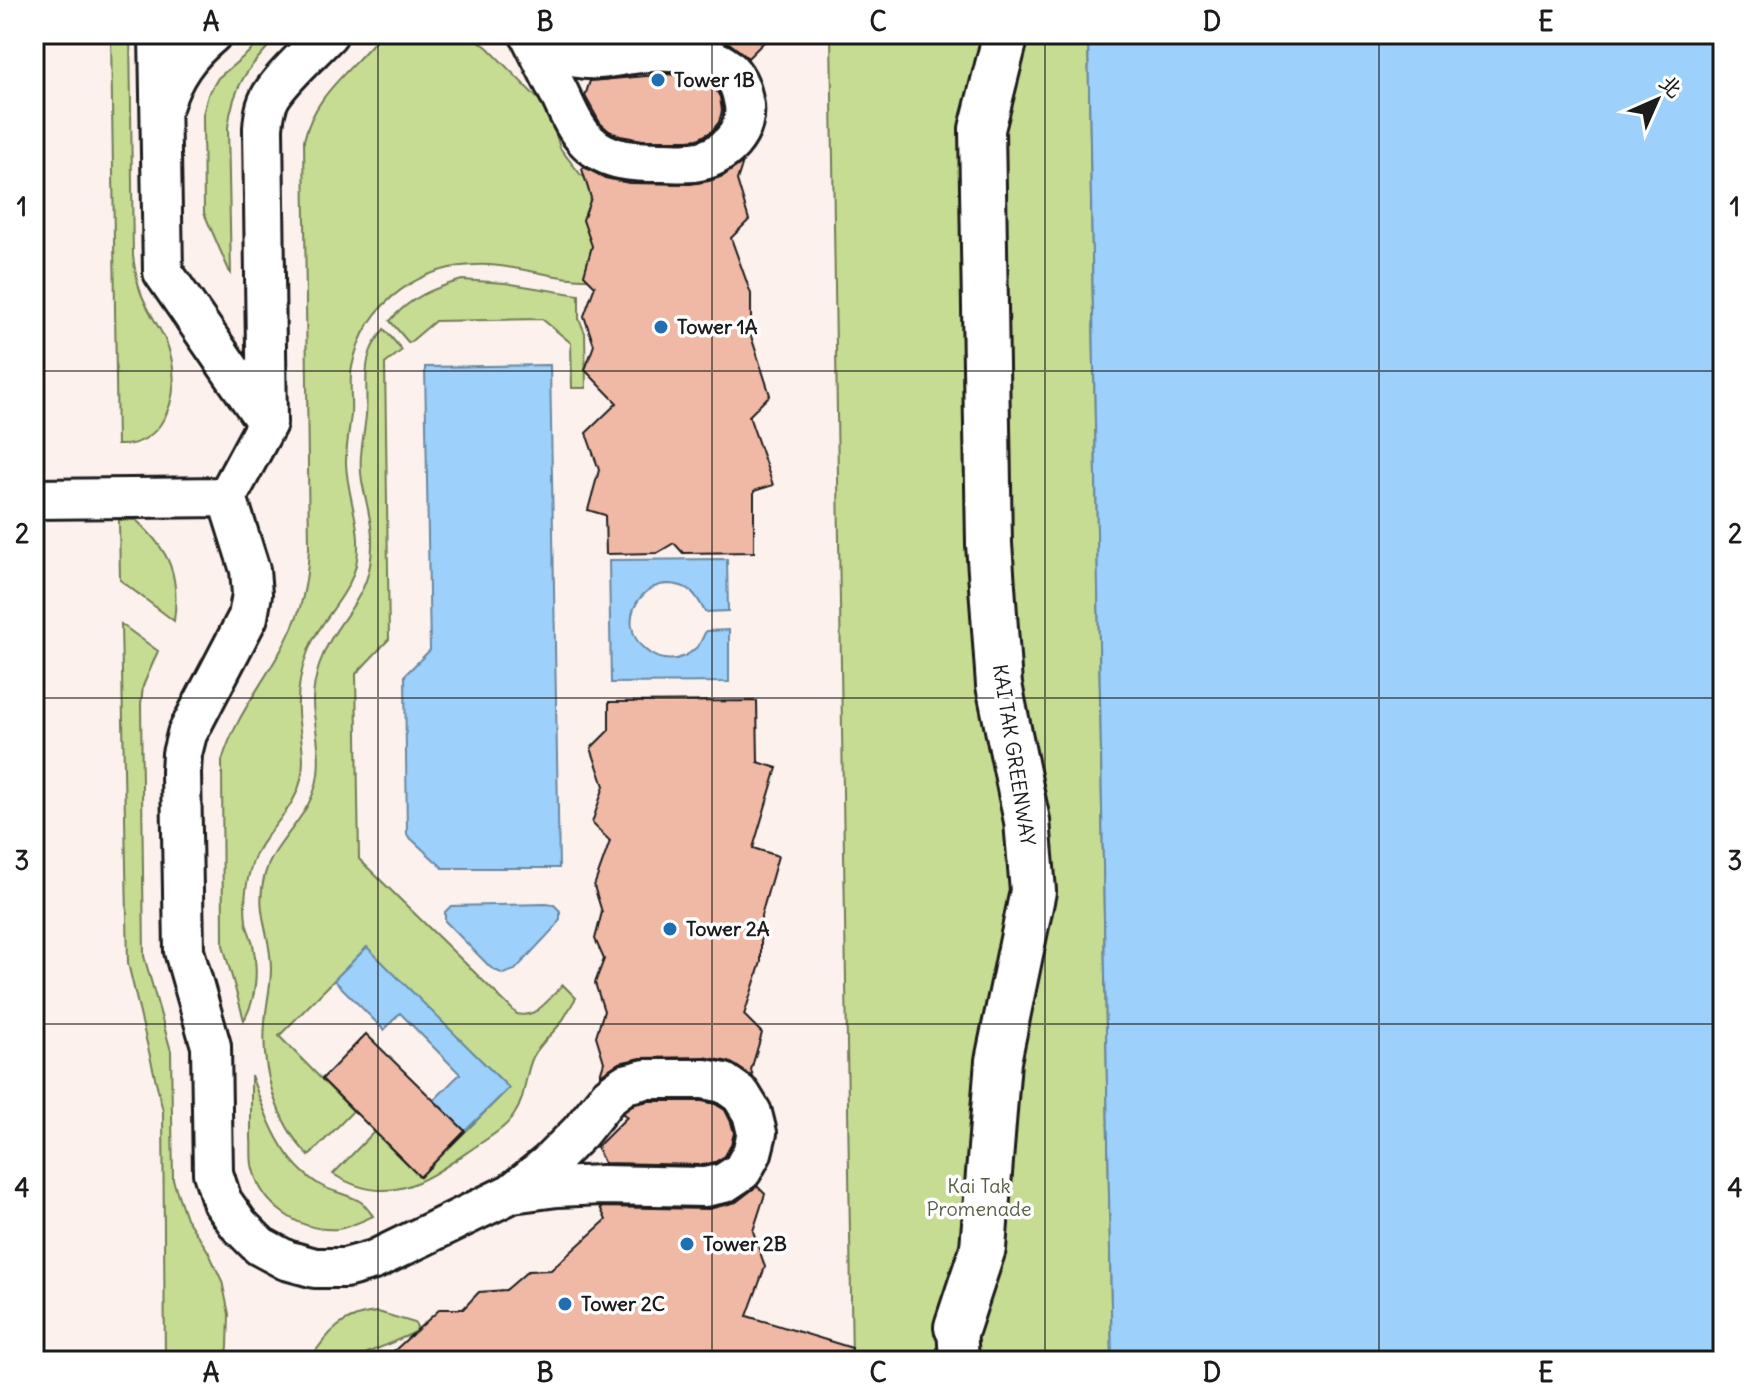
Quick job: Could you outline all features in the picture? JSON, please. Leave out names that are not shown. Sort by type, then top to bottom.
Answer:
[{"type":"street","name":"KAI TAK GREENWAY","points":[[958,1344],[983,1248],[998,1061],[1033,891],[1027,821],[999,685],[989,544],[982,129],[1006,34]]},
{"type":"lane","points":[[159,34],[163,272],[267,423]]},
{"type":"lane","points":[[160,115],[180,66],[212,34]]},
{"type":"lane","points":[[328,34],[280,84],[264,112],[267,423],[227,497],[250,570],[252,594],[248,617],[187,734],[182,754],[184,951],[211,1046],[213,1173],[222,1201],[239,1225],[260,1246],[286,1260],[315,1268],[345,1268],[374,1260],[512,1193],[548,1164],[580,1132],[609,1096],[625,1084],[646,1079],[704,1079],[724,1083],[741,1095],[752,1113],[757,1133],[752,1153],[742,1171],[724,1183],[705,1187],[557,1187],[512,1193]]},
{"type":"lane","points":[[530,34],[554,49],[579,58],[693,53],[712,59],[729,70],[741,87],[745,107],[741,128],[730,145],[713,157],[693,162],[634,162],[610,157],[589,143],[573,123],[530,34]]},
{"type":"lane","points":[[34,499],[227,497]]},
{"type":"green space","points":[[111,34],[130,34],[133,256],[136,278],[164,337],[174,382],[170,404],[160,425],[146,438],[124,445],[117,445]]},
{"type":"green space","points":[[265,34],[280,34],[245,75],[234,98],[228,127],[231,275],[204,213],[203,114],[208,95],[218,78]]},
{"type":"green space","points":[[386,34],[470,34],[544,105],[560,148],[580,174],[594,184],[596,279],[569,278],[489,265],[442,270],[401,290],[384,305],[359,344],[351,373],[346,463],[357,526],[356,565],[347,589],[312,642],[302,668],[298,713],[303,762],[297,791],[292,803],[255,855],[249,873],[245,914],[256,973],[252,1002],[244,1020],[223,945],[222,761],[246,707],[287,639],[301,603],[307,575],[304,140],[316,110],[333,86],[375,41]]},
{"type":"green space","name":"Kai Tak Promenade","points":[[831,34],[1088,34],[1112,1361],[852,1361]]},
{"type":"green space","points":[[462,280],[505,283],[579,295],[579,319],[585,333],[586,388],[572,388],[571,343],[542,319],[435,321],[409,343],[390,321],[405,306],[423,295]]},
{"type":"green space","points":[[384,329],[402,350],[385,364],[389,639],[356,674],[359,859],[517,1014],[537,1010],[563,985],[576,998],[533,1057],[521,1101],[505,1125],[422,1180],[389,1190],[353,1184],[333,1174],[374,1132],[420,1177],[509,1088],[366,948],[279,1036],[353,1111],[309,1156],[288,1128],[268,1077],[264,1041],[271,969],[261,900],[270,862],[305,809],[316,785],[319,758],[313,700],[319,666],[326,647],[367,579],[372,533],[361,472],[366,374],[374,344]]},
{"type":"green space","points":[[119,520],[136,520],[165,553],[174,577],[174,621],[120,580]]},
{"type":"green space","points":[[121,624],[158,651],[143,686],[141,704],[144,956],[171,1051],[173,1180],[186,1218],[208,1251],[222,1281],[229,1314],[225,1361],[165,1361],[163,1111],[128,963]]},
{"type":"green space","points":[[251,1075],[276,1136],[294,1163],[320,1185],[361,1202],[373,1216],[342,1228],[324,1229],[297,1221],[274,1205],[258,1182],[252,1165]]},
{"type":"green space","points":[[378,1312],[415,1323],[416,1332],[349,1361],[309,1361],[337,1327],[355,1317]]},
{"type":"water","points":[[1088,34],[1723,34],[1723,1361],[1112,1361]]},
{"type":"water","points":[[550,365],[559,868],[443,868],[407,835],[405,675],[430,650],[425,367]]},
{"type":"water","points":[[727,559],[728,611],[705,612],[695,595],[687,589],[665,584],[641,597],[633,611],[632,625],[644,649],[669,659],[683,657],[697,647],[706,631],[729,630],[729,682],[611,683],[609,560]]},
{"type":"water","points":[[554,905],[560,911],[556,926],[515,970],[503,974],[491,968],[445,921],[445,912],[451,906]]},
{"type":"water","points":[[367,947],[509,1088],[465,1131],[434,1100],[460,1074],[400,1013],[384,1030],[334,980]]},
{"type":"building","points":[[703,34],[772,34],[748,58],[729,43]]},
{"type":"building","points":[[668,74],[700,79],[715,88],[722,111],[719,122],[711,132],[688,140],[643,140],[620,136],[600,123],[585,96],[590,81]]},
{"type":"building","name":"Tower 1A","points":[[743,162],[737,180],[749,220],[731,238],[751,294],[751,336],[770,395],[749,416],[773,485],[754,491],[754,552],[683,553],[674,543],[657,553],[606,554],[605,515],[588,510],[599,470],[586,433],[617,403],[585,370],[594,345],[584,316],[595,286],[584,275],[592,246],[583,220],[591,198],[582,169],[584,167],[605,178],[629,183],[690,184],[723,176]]},
{"type":"building","name":"Tower 2A","points":[[757,701],[758,762],[777,768],[753,848],[778,856],[761,916],[761,962],[744,1015],[762,1033],[751,1070],[753,1077],[729,1062],[704,1057],[641,1058],[619,1063],[600,1075],[604,1062],[596,1036],[604,1011],[595,983],[604,959],[595,939],[602,912],[594,886],[610,841],[592,823],[604,786],[591,748],[609,730],[609,702]]},
{"type":"building","points":[[366,1034],[465,1131],[420,1177],[322,1079]]},
{"type":"building","points":[[702,1101],[725,1110],[734,1133],[725,1156],[703,1165],[604,1163],[597,1147],[627,1117],[624,1112],[635,1104]]},
{"type":"building","points":[[757,1186],[765,1194],[753,1231],[765,1267],[747,1316],[852,1348],[850,1361],[383,1361],[440,1309],[463,1309],[479,1292],[506,1290],[528,1271],[551,1270],[606,1220],[600,1207],[709,1209],[736,1202]]},
{"type":"place","name":"Tower 1B","points":[[658,80]]},
{"type":"place","name":"Tower 1A","points":[[661,327]]},
{"type":"place","name":"Tower 2A","points":[[670,929]]},
{"type":"place","name":"Tower 2B","points":[[687,1244]]},
{"type":"place","name":"Tower 2C","points":[[565,1304]]}]
